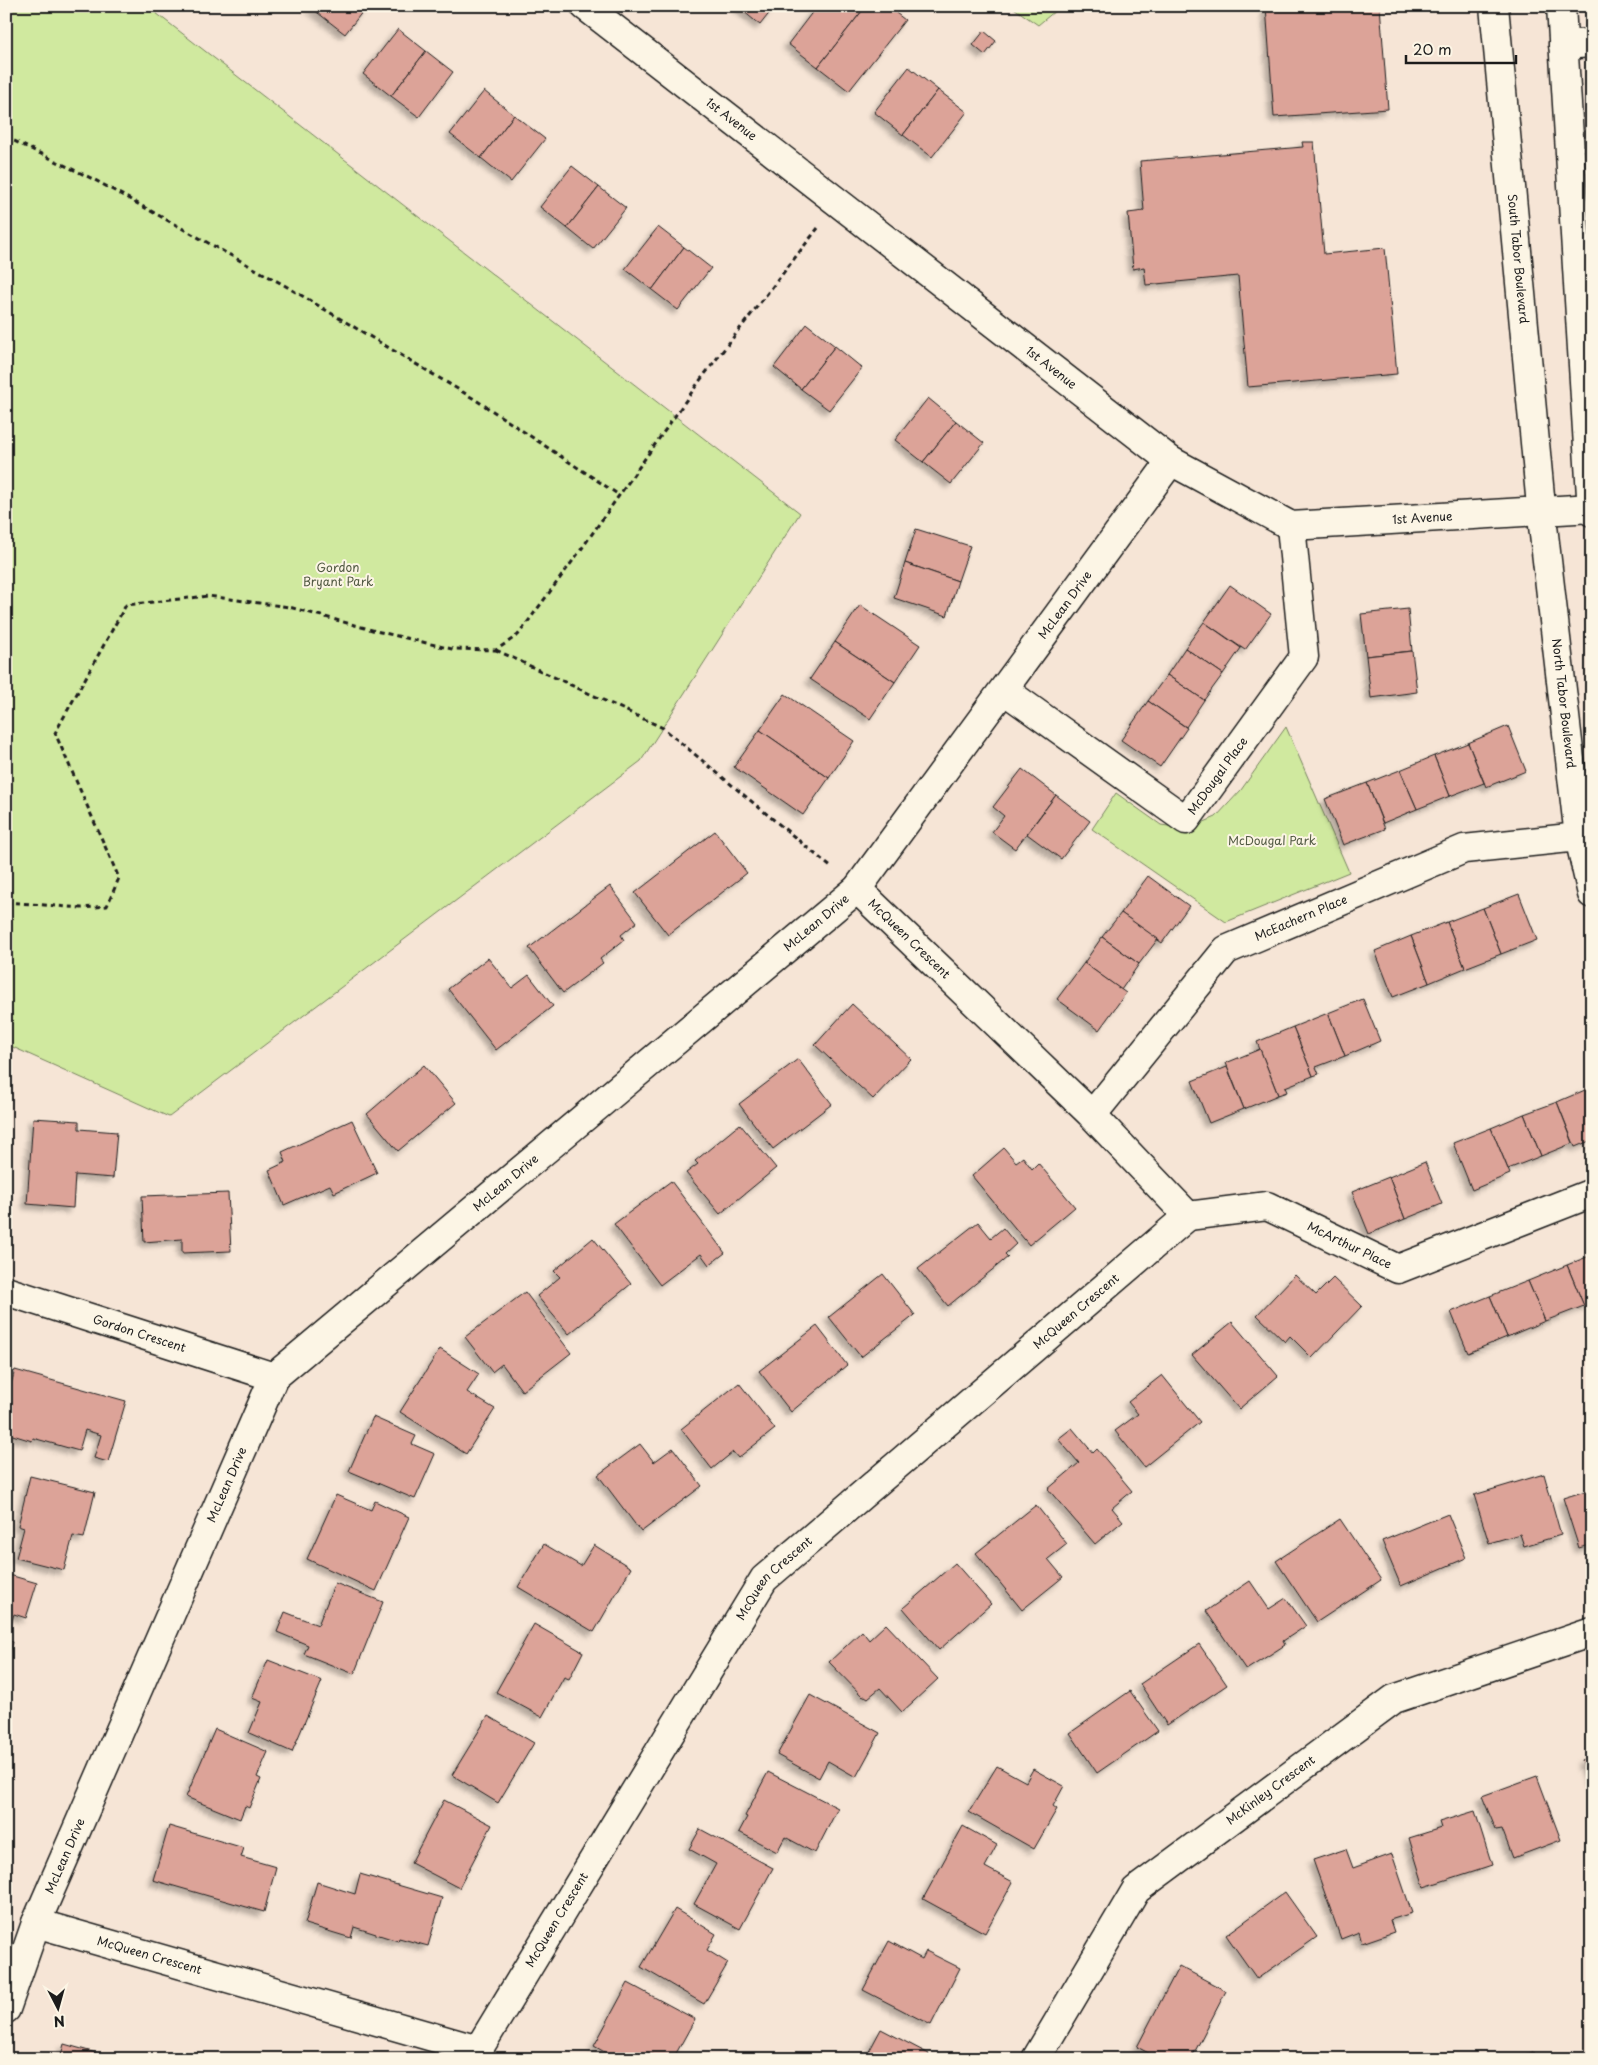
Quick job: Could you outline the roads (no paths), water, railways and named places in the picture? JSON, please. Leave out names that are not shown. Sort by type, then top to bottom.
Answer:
[{"type":"street","name":"1st Avenue","points":[[585,6],[1172,461],[1292,526],[1592,509]]},
{"type":"street","name":"South Tabor Boulevard","points":[[1494,6],[1542,511]]},
{"type":"street","points":[[1561,6],[1563,44],[1583,226],[1592,509]]},
{"type":"street","points":[[1563,44],[1592,43]]},
{"type":"street","name":"McLean Drive","points":[[6,2010],[36,1923],[274,1377],[858,889],[1172,461]]},
{"type":"street","name":"North Tabor Boulevard","points":[[1542,511],[1579,837],[1592,894]]},
{"type":"street","name":"McDougal Place","points":[[1004,690],[1186,820],[1304,657],[1292,526]]},
{"type":"street","name":"McEachern Place","points":[[1092,1115],[1226,950],[1464,849],[1579,837]]},
{"type":"street","name":"McQueen Crescent","points":[[36,1923],[478,2050],[764,1579],[1188,1216],[1092,1115],[858,889]]},
{"type":"street","name":"McArthur Place","points":[[1188,1216],[1267,1206],[1398,1269],[1592,1194]]},
{"type":"street","name":"Gordon Crescent","points":[[6,1291],[274,1377]]},
{"type":"street","name":"McKinley Crescent","points":[[1036,2059],[1136,1890],[1394,1699],[1592,1632]]},
{"type":"park label","name":"Gordon Bryant Park","points":[[338,575]]},
{"type":"park label","name":"McDougal Park","points":[[1272,841]]}]
